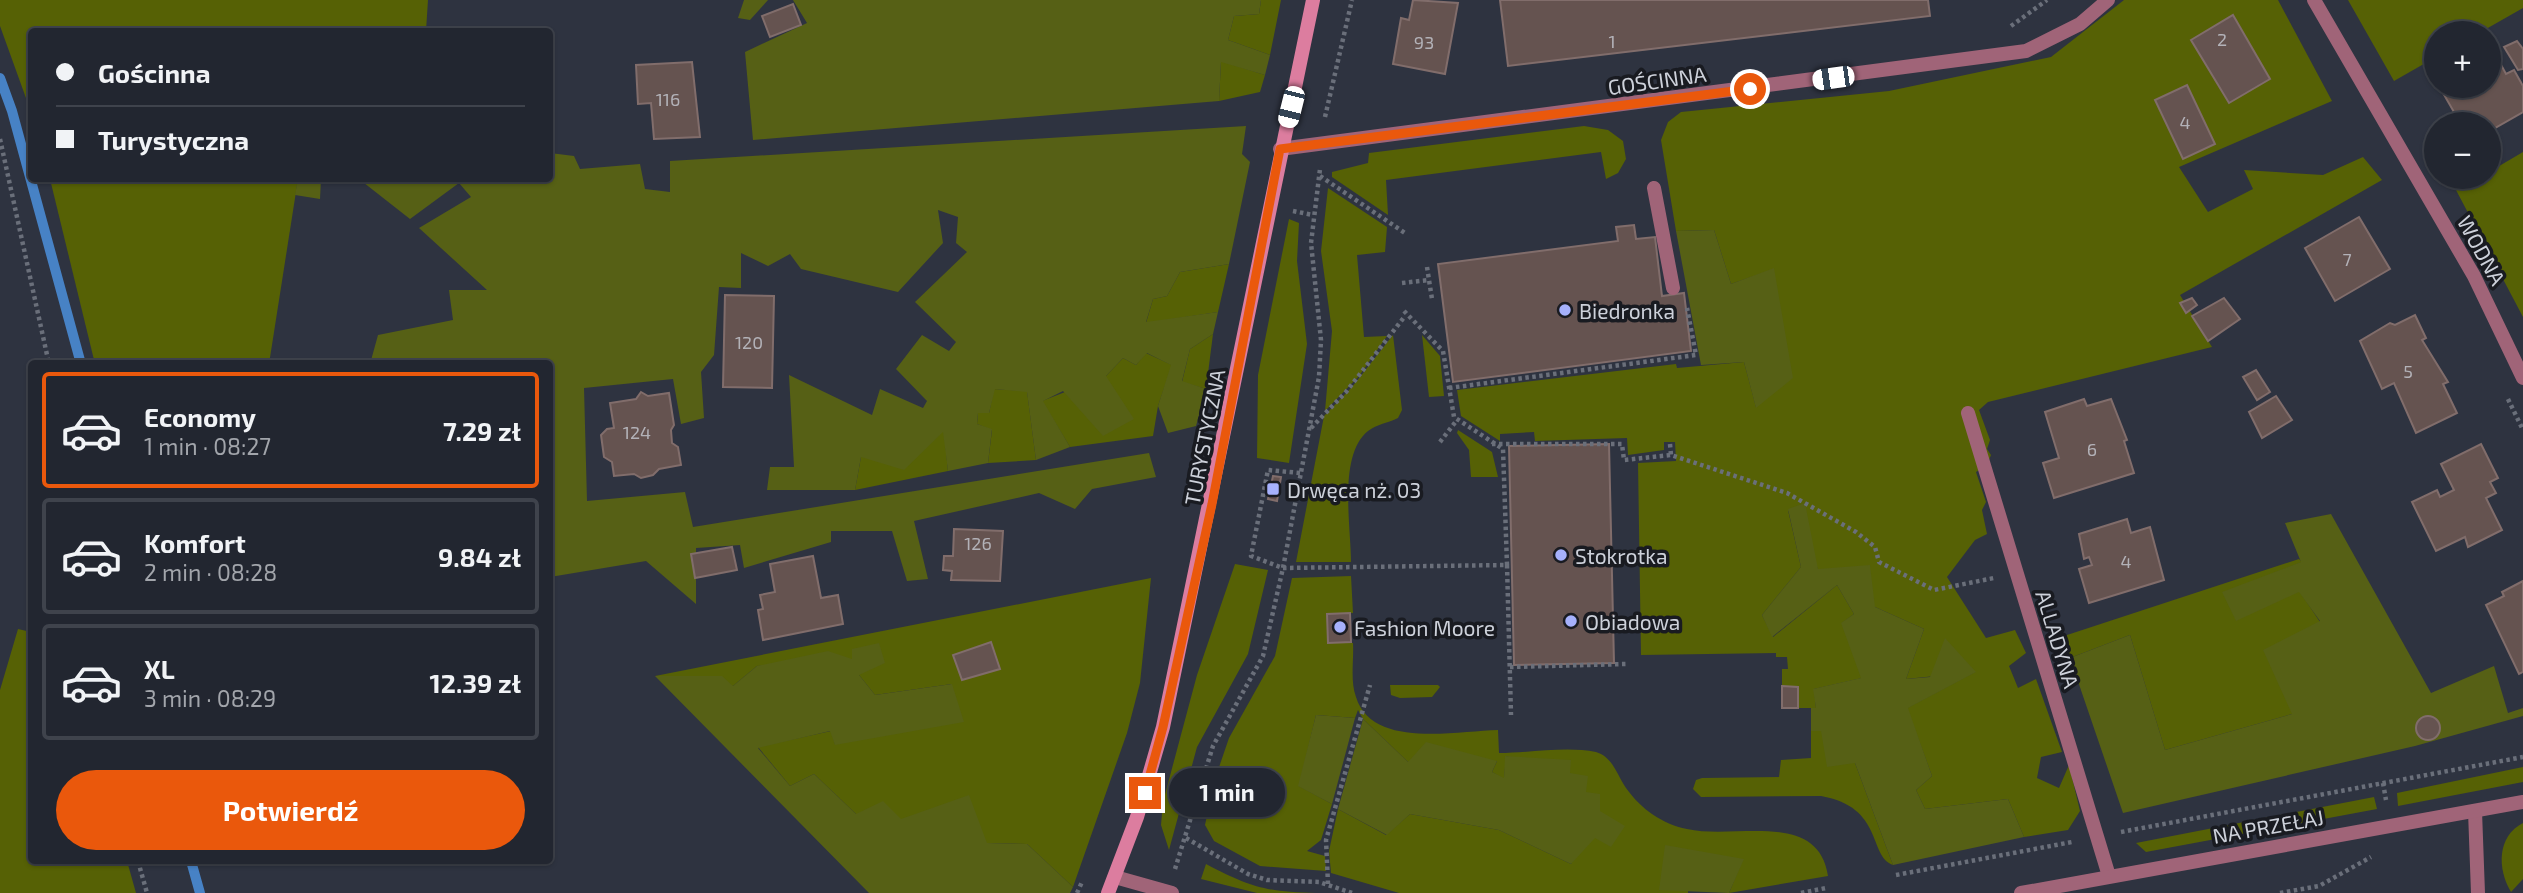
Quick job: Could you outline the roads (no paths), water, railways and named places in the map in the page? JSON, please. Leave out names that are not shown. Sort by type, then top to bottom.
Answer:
[{"type":"main road","name":"TURYSTYCZNA","points":[[1108,893],[1145,793],[1163,727],[1221,458],[1280,149],[1313,0]]},
{"type":"street","name":"GOŚCINNA","points":[[1280,149],[2026,51],[2080,23],[2108,0]]},
{"type":"street","name":"WODNA","points":[[2315,0],[2474,276],[2523,378]]},
{"type":"street","points":[[1654,188],[1672,284]]},
{"type":"street","name":"ALLADYNA","points":[[1968,413],[2109,876]]},
{"type":"street","name":"NA PRZEŁAJ","points":[[2021,893],[2523,802]]},
{"type":"street","points":[[2475,811],[2478,893]]},
{"type":"street","points":[[1115,877],[1172,893]]},
{"type":"waterway","points":[[0,78],[28,170]]},
{"type":"waterway","points":[[31,182],[80,360]]},
{"type":"waterway","points":[[192,864],[200,893]]},
{"type":"place","name":"Biedronka","points":[[1565,310]]},
{"type":"place","name":"Drwęca nż. 03","points":[[1273,489]]},
{"type":"place","name":"Stokrotka","points":[[1561,555]]},
{"type":"place","name":"Obiadowa","points":[[1571,621]]},
{"type":"place","name":"Fashion Moore","points":[[1340,627]]}]
